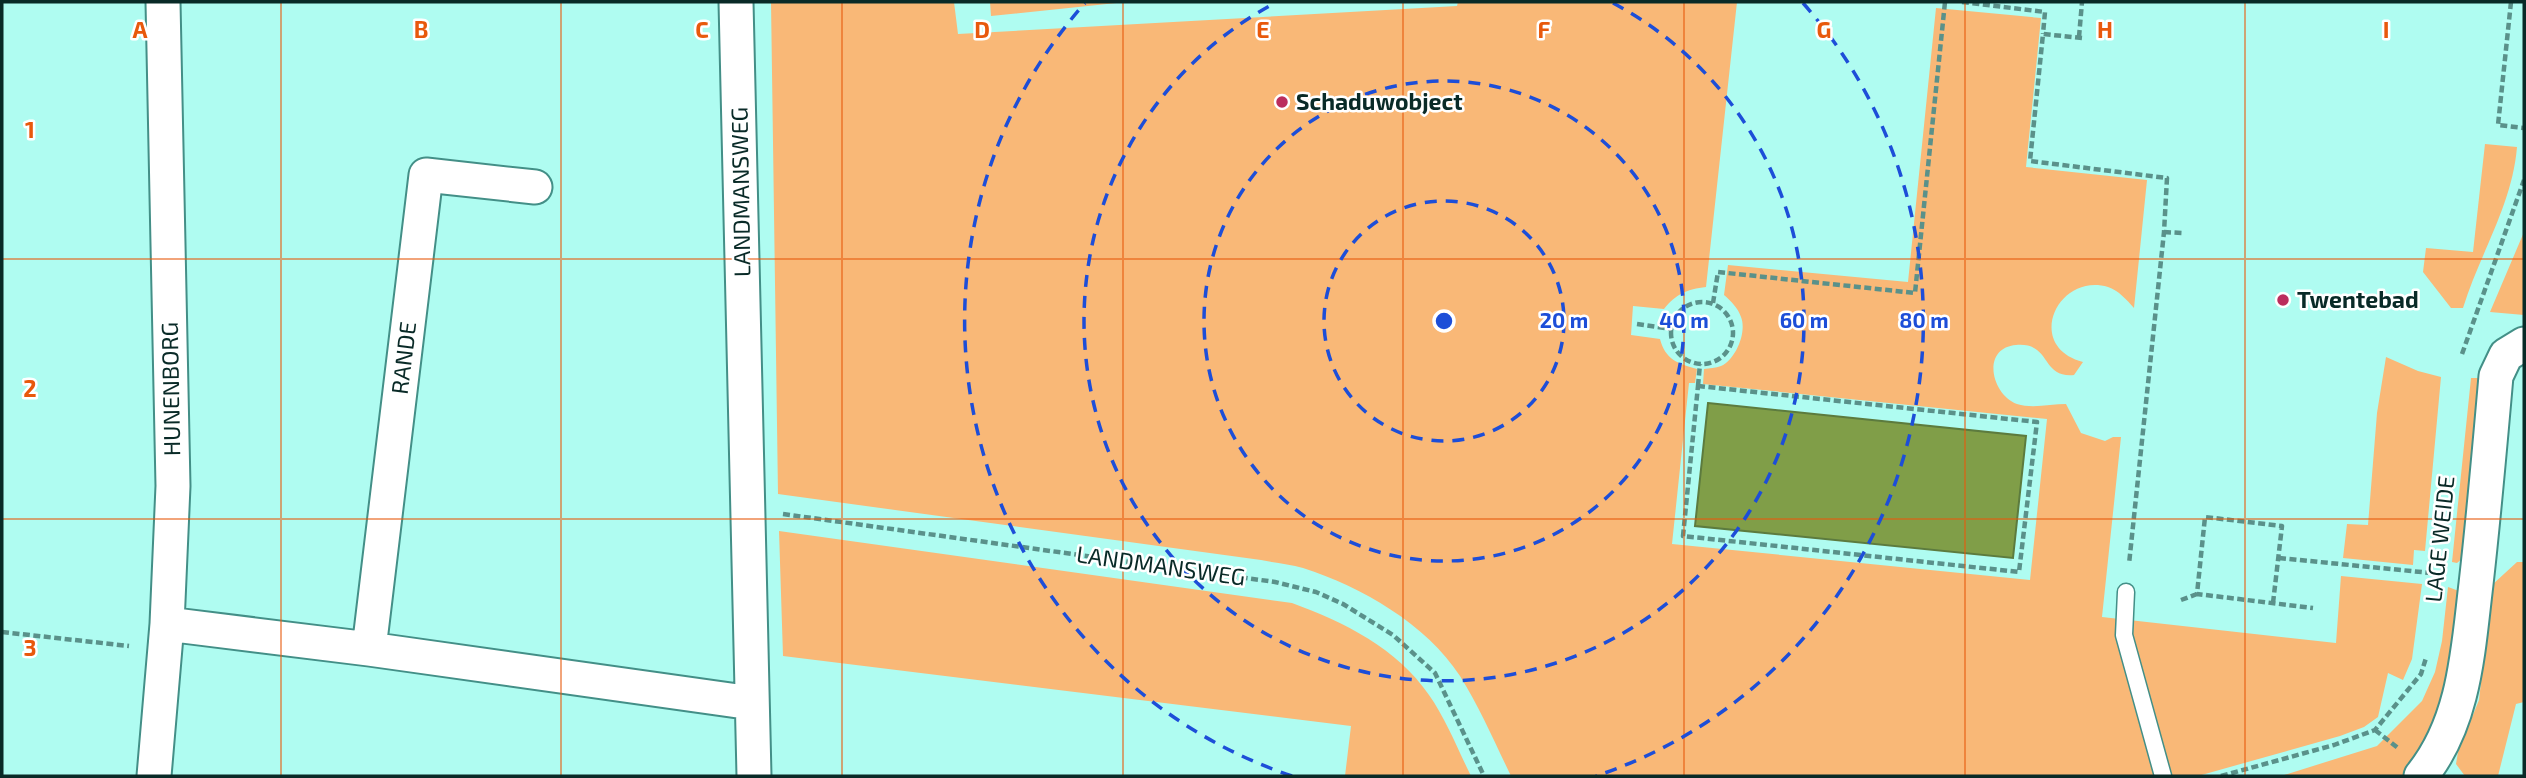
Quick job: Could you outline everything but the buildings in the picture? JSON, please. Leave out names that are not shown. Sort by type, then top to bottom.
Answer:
[{"type":"street","name":"HUNENBORG","points":[[154,776],[166,637],[173,486],[163,2]]},
{"type":"street","name":"LANDMANSWEG","points":[[736,2],[754,776]]},
{"type":"street","name":"RANDE","points":[[369,649],[426,175],[535,187]]},
{"type":"street","name":"LAGE WEIDE","points":[[2427,774],[2448,731],[2462,691],[2481,537],[2496,376],[2506,355],[2524,344]]},
{"type":"street","points":[[166,637],[369,649],[752,703]]},
{"type":"lane","points":[[2126,592],[2124,635],[2163,776]]},
{"type":"path","points":[[1713,303],[1718,272],[1915,293],[1945,2]]},
{"type":"path","points":[[1962,2],[2046,12],[2030,161],[2167,177],[2164,232],[2126,592]]},
{"type":"path","points":[[2043,34],[2080,37],[2082,2]]},
{"type":"path","points":[[2511,2],[2498,125],[2524,128]]},
{"type":"path","points":[[2460,361],[2524,180]]},
{"type":"path","points":[[2164,232],[2182,233]]},
{"type":"path","points":[[1695,302],[1713,303],[1722,308],[1733,324],[1732,344],[1720,359],[1700,364],[1682,357],[1671,339],[1671,329],[1678,311],[1686,306],[1695,302]]},
{"type":"path","points":[[1637,324],[1671,329]]},
{"type":"path","points":[[1698,386],[2037,422],[2019,572],[1683,536],[1700,364]]},
{"type":"path","name":"LANDMANSWEG","points":[[748,509],[1275,582],[1316,592],[1343,604],[1393,635],[1435,673],[1485,776]]},
{"type":"path","points":[[2197,594],[2206,517],[2282,526],[2273,603]]},
{"type":"path","points":[[2278,558],[2437,574]]},
{"type":"path","name":"LAGE WEIDE","points":[[2435,586],[2438,560]]},
{"type":"path","points":[[2181,600],[2197,594],[2313,608]]},
{"type":"path","points":[[2,632],[166,637]]},
{"type":"path","points":[[2221,776],[2334,746],[2375,730],[2421,674],[2427,656]]},
{"type":"shaded area","points":[[771,2],[954,2],[958,34],[1457,6],[1458,2],[1737,2],[1706,287],[1682,293],[1664,309],[1633,306],[1631,335],[1660,339],[1673,360],[1697,369],[1695,383],[1689,383],[1672,544],[2030,580],[2047,419],[1703,384],[1704,369],[1719,367],[1731,358],[1743,330],[1740,314],[1724,295],[1728,265],[1908,282],[1936,8],[2041,18],[2026,167],[2147,180],[2134,308],[2119,293],[2108,287],[2090,285],[2074,290],[2062,300],[2054,313],[2052,328],[2055,342],[2065,354],[2083,362],[2074,375],[2056,371],[2041,354],[2027,346],[2005,348],[1994,362],[1996,382],[2008,399],[2023,405],[2066,404],[2081,433],[2105,441],[2121,437],[2102,617],[2336,643],[2341,576],[2422,584],[2412,659],[2403,680],[2388,673],[2378,717],[2364,727],[2198,776],[1511,776],[1474,700],[1446,657],[1411,624],[1391,610],[1325,576],[1298,567],[1261,560],[778,494]]},
{"type":"shaded area","points":[[990,2],[1126,2],[991,16]]},
{"type":"shaded area","points":[[2485,144],[2517,147],[2514,169],[2502,209],[2463,308],[2451,308],[2423,272],[2426,248],[2473,252]]},
{"type":"shaded area","points":[[2524,232],[2524,315],[2490,312]]},
{"type":"shaded area","points":[[2386,357],[2418,371],[2441,377],[2425,551],[2414,550],[2413,565],[2343,558],[2347,524],[2368,525],[2377,413]]},
{"type":"shaded area","points":[[2471,378],[2480,378],[2463,558],[2457,563],[2452,562]]},
{"type":"shaded area","points":[[1708,403],[2026,436],[2013,558],[1695,526]]},
{"type":"shaded area","points":[[779,531],[1292,603],[1350,628],[1401,663],[1435,704],[1471,776],[1345,776],[1351,726],[783,656]]},
{"type":"shaded area","points":[[2517,562],[2524,562],[2524,702],[2516,704],[2498,776],[2465,776],[2456,764],[2458,752],[2479,700],[2492,585]]},
{"type":"shaded area","points":[[2448,587],[2459,591],[2448,681],[2441,709],[2411,769],[2404,776],[2281,776],[2377,746],[2422,701],[2435,672],[2442,641]]},
{"type":"place","name":"Schaduwobject","points":[[1282,102]]},
{"type":"place","name":"Twentebad","points":[[2283,300]]}]
